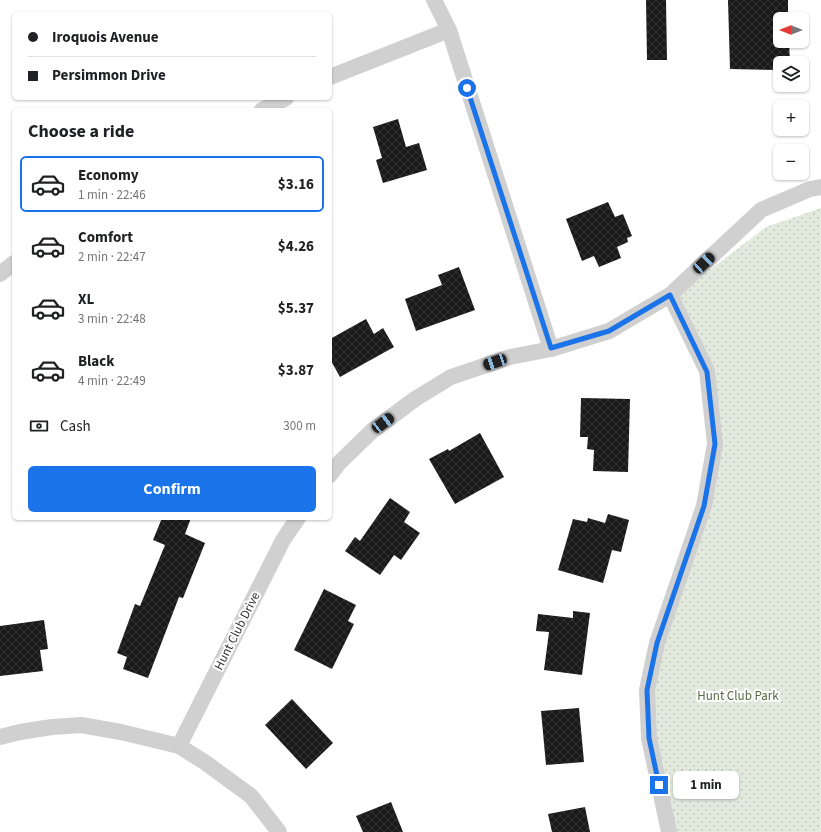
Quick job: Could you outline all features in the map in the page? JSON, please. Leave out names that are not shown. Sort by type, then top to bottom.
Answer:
[{"type":"street","points":[[434,0],[448,30],[551,348]]},
{"type":"street","points":[[332,75],[448,30]]},
{"type":"street","points":[[266,108],[282,100]]},
{"type":"street","points":[[332,473],[372,431],[415,399],[451,377],[510,357],[551,348],[609,331],[670,295],[761,210],[810,189],[821,187]]},
{"type":"street","points":[[0,274],[12,265]]},
{"type":"street","points":[[669,832],[649,738],[647,690],[657,643],[704,506],[715,444],[707,372],[670,295]]},
{"type":"street","name":"Hunt Club Drive","points":[[179,746],[284,540],[297,520]]},
{"type":"street","points":[[0,737],[52,727],[81,725],[121,732],[179,746],[206,763],[252,796],[279,832]]},
{"type":"green space","name":"Hunt Club Park","points":[[821,208],[821,832],[675,832],[657,746],[654,688],[666,638],[716,485],[717,410],[677,295],[766,227]]},
{"type":"building","points":[[646,0],[666,0],[667,60],[647,60]]},
{"type":"building","points":[[728,0],[788,0],[788,12],[773,12],[773,48],[789,48],[790,56],[773,56],[773,70],[730,69]]},
{"type":"building","points":[[398,119],[406,147],[419,143],[427,170],[383,183],[376,160],[382,158],[373,127]]},
{"type":"building","points":[[608,202],[615,217],[623,214],[632,236],[627,238],[628,242],[617,247],[621,258],[599,267],[594,256],[582,261],[566,219]]},
{"type":"building","points":[[459,267],[475,310],[416,331],[405,299],[442,285],[438,275]]},
{"type":"building","points":[[366,319],[374,334],[383,328],[394,347],[340,377],[332,363],[332,338]]},
{"type":"building","points":[[581,398],[630,399],[628,472],[593,471],[594,450],[587,449],[588,437],[580,437]]},
{"type":"building","points":[[480,433],[504,477],[455,504],[429,459],[448,449],[449,451]]},
{"type":"building","points":[[390,498],[410,512],[404,522],[420,533],[401,560],[394,555],[380,575],[345,551],[355,537],[360,541]]},
{"type":"building","points":[[608,514],[629,520],[621,552],[612,550],[603,583],[558,570],[573,519],[587,522],[588,518],[605,523]]},
{"type":"building","points":[[161,520],[190,520],[185,534],[205,543],[183,598],[179,597],[148,678],[123,669],[127,657],[117,653],[135,604],[140,606],[165,545],[153,540]]},
{"type":"building","points":[[324,589],[356,605],[348,621],[354,624],[332,669],[294,650]]},
{"type":"building","points":[[573,611],[590,613],[582,675],[544,670],[549,632],[536,631],[538,614],[573,618]]},
{"type":"building","points":[[44,620],[48,649],[40,650],[43,671],[0,676],[0,626]]},
{"type":"building","points":[[292,699],[333,743],[306,769],[265,725]]},
{"type":"building","points":[[579,708],[584,762],[546,765],[541,711]]},
{"type":"building","points":[[391,802],[403,832],[363,832],[356,816]]},
{"type":"building","points":[[585,807],[590,832],[552,832],[548,814]]},
{"type":"route","points":[[467,88],[551,348],[609,331],[670,295],[707,372],[715,444],[704,506],[657,643],[647,690],[649,738],[659,785]]}]
